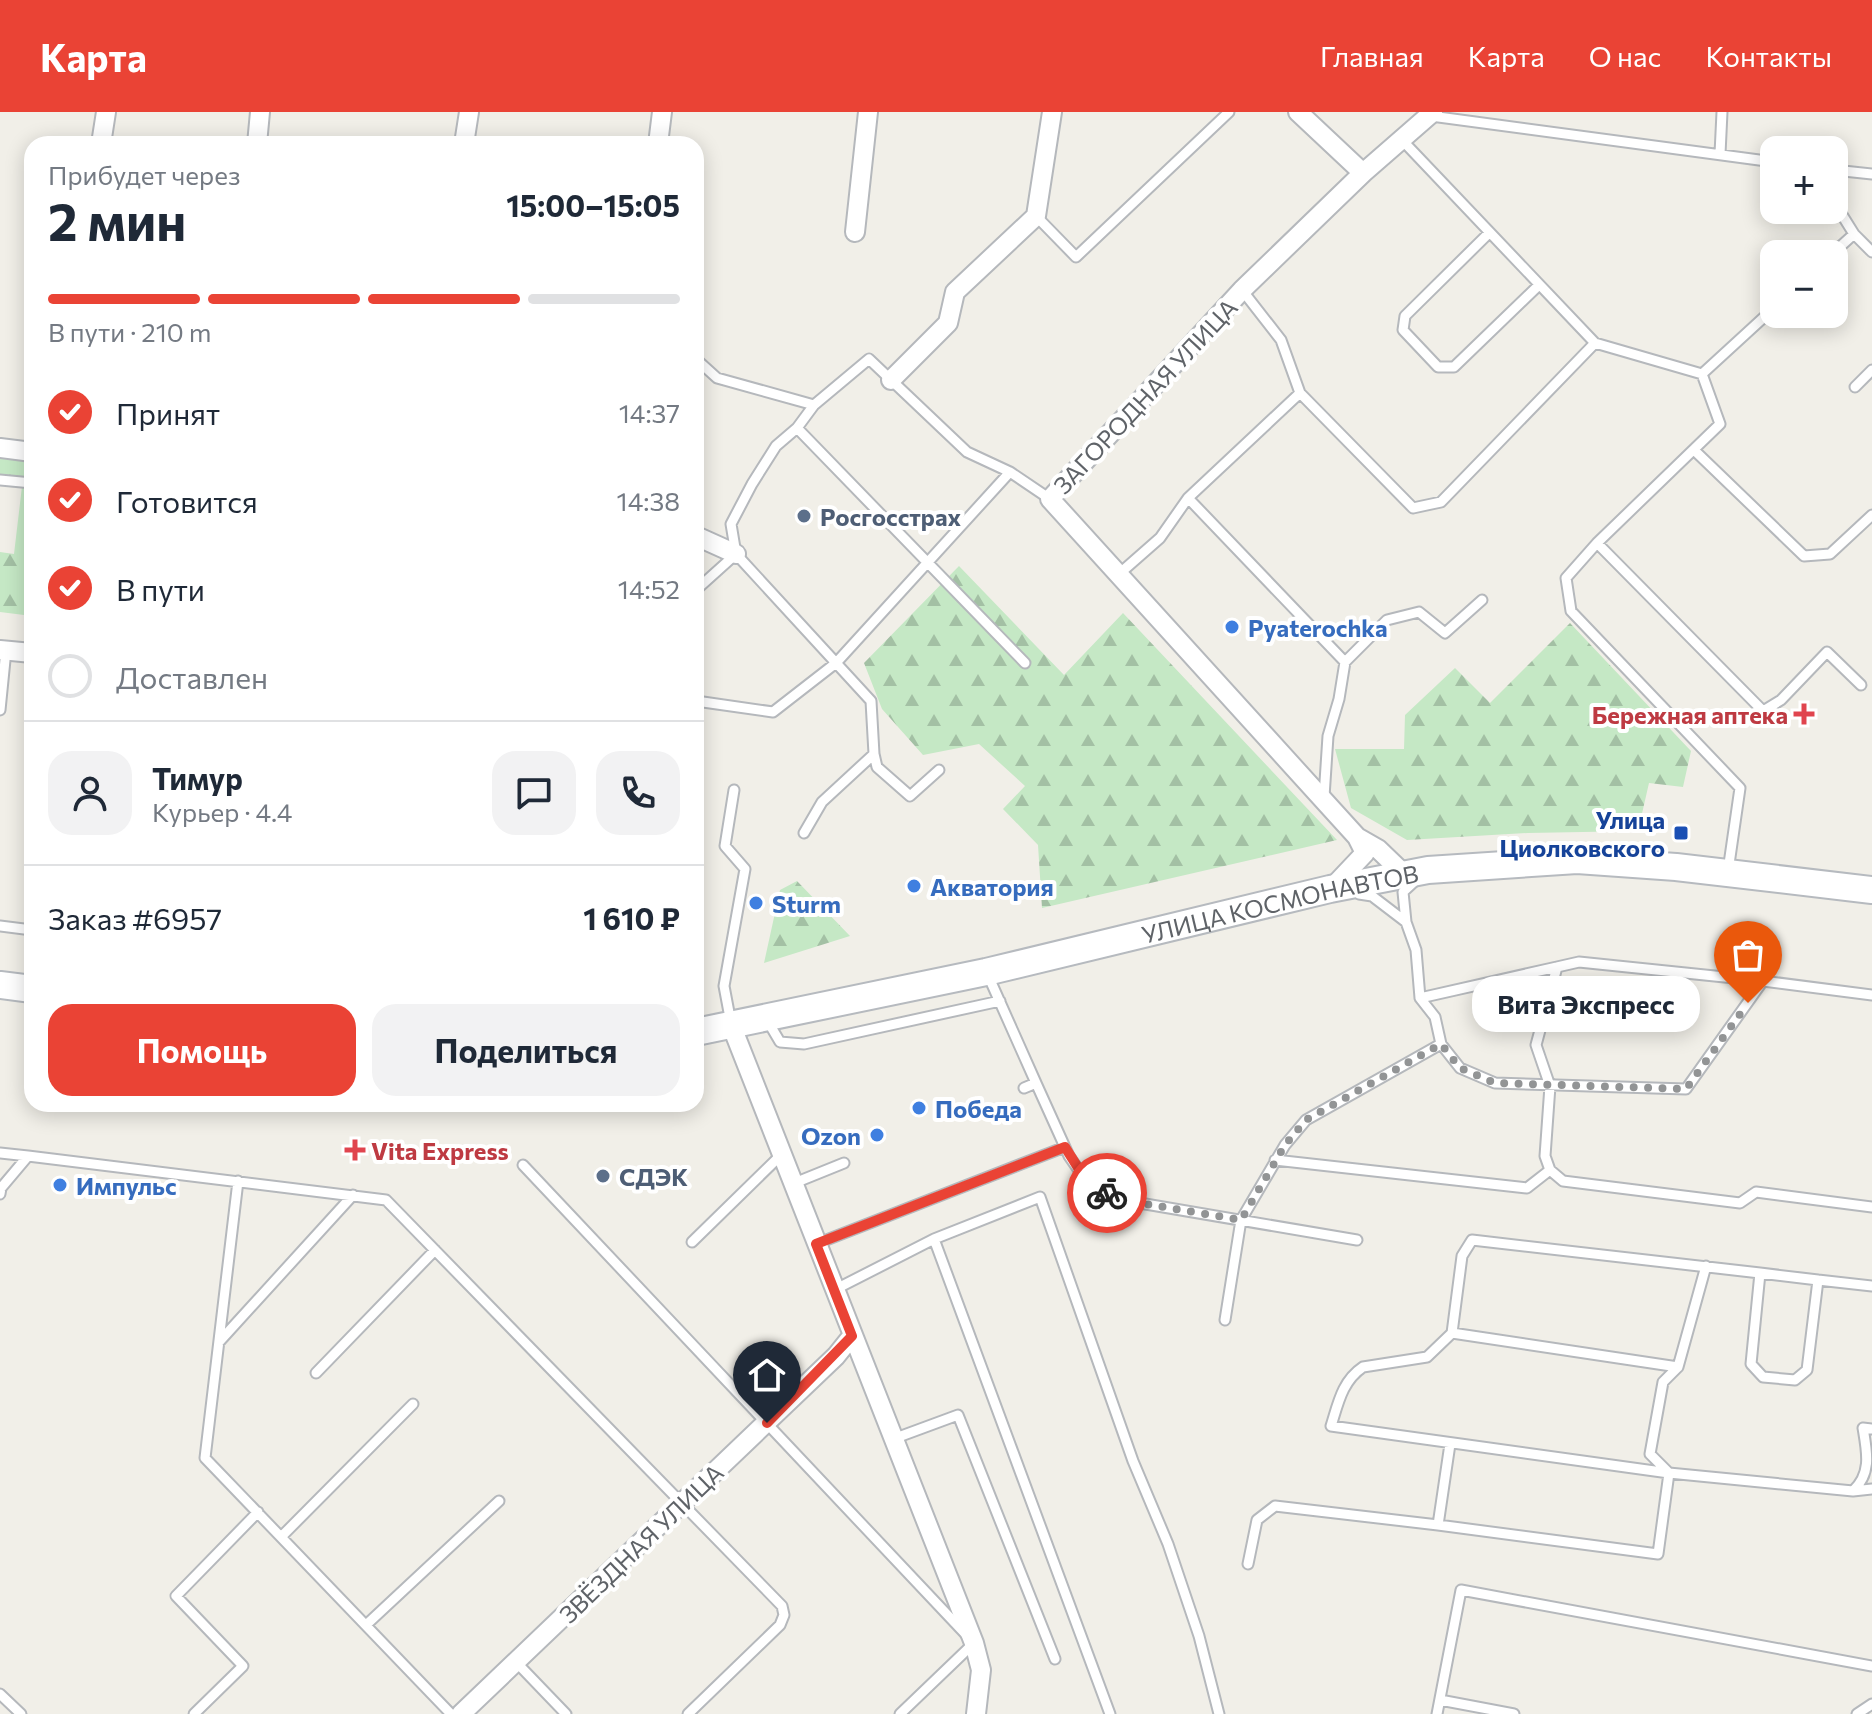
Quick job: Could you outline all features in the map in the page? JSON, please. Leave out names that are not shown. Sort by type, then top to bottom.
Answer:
[{"type":"main road","name":"УЛИЦА КОСМОНАВТОВ","points":[[704,1031],[986,972],[1330,889],[1416,872],[1577,860],[1872,890]]},
{"type":"main road","points":[[0,985],[24,988]]},
{"type":"street","points":[[102,136],[106,112]]},
{"type":"street","points":[[258,136],[260,112]]},
{"type":"street","points":[[465,136],[469,112]]},
{"type":"street","points":[[659,136],[662,112]]},
{"type":"street","points":[[855,232],[868,112]]},
{"type":"street","points":[[891,380],[948,323],[955,292],[1036,216],[1052,112]]},
{"type":"street","points":[[1298,112],[1363,173]]},
{"type":"street","name":"ЗАГОРОДНАЯ УЛИЦА","points":[[1416,872],[1357,837],[1050,499],[1242,290],[1363,173],[1432,114]]},
{"type":"street","points":[[0,448],[24,451]]},
{"type":"street","points":[[704,540],[736,554]]},
{"type":"street","points":[[3,650],[24,652]]},
{"type":"street","points":[[1330,889],[1365,853],[1357,837]]},
{"type":"street","points":[[732,1027],[974,1643],[981,1670],[976,1714]]},
{"type":"street","name":"ЗВЁЗДНАЯ УЛИЦА","points":[[461,1714],[767,1423],[852,1336]]},
{"type":"lane","points":[[1036,216],[1076,257],[1229,112]]},
{"type":"lane","points":[[1720,154],[1722,112]]},
{"type":"lane","points":[[1432,114],[1760,160]]},
{"type":"lane","points":[[1402,140],[1595,343],[1702,374]]},
{"type":"lane","points":[[1848,171],[1872,174]]},
{"type":"lane","points":[[1848,224],[1872,252]]},
{"type":"lane","points":[[1489,233],[1405,316],[1403,330],[1438,367],[1454,367],[1539,285]]},
{"type":"lane","points":[[1847,240],[1854,234]]},
{"type":"lane","points":[[1242,290],[1281,340],[1300,393],[1413,508],[1441,502],[1595,343]]},
{"type":"lane","points":[[1702,374],[1760,321]]},
{"type":"lane","points":[[939,770],[910,796],[877,767],[871,701],[736,554],[731,524],[776,446],[797,428],[814,405],[869,359],[967,452],[1010,472],[1050,499]]},
{"type":"lane","points":[[704,366],[717,378],[814,405]]},
{"type":"lane","points":[[1855,387],[1872,370]]},
{"type":"lane","points":[[1702,374],[1720,424],[1597,543],[1566,578],[1571,611],[1740,788],[1728,873]]},
{"type":"lane","points":[[1119,574],[1160,538],[1188,498],[1300,393]]},
{"type":"lane","points":[[797,428],[1025,663]]},
{"type":"lane","points":[[1694,450],[1804,556],[1830,554],[1872,515]]},
{"type":"lane","points":[[704,702],[773,712],[836,663],[1010,472]]},
{"type":"lane","points":[[0,480],[24,482]]},
{"type":"lane","points":[[1188,498],[1345,662]]},
{"type":"lane","points":[[1597,543],[1763,711],[1781,700],[1827,652],[1861,685]]},
{"type":"lane","points":[[704,583],[736,554]]},
{"type":"lane","points":[[1324,800],[1328,736],[1339,699],[1345,662],[1387,620],[1419,612],[1445,633],[1482,600]]},
{"type":"lane","points":[[0,710],[3,650]]},
{"type":"lane","points":[[804,833],[822,802],[874,754]]},
{"type":"lane","points":[[732,1027],[724,1003],[724,986],[745,869],[725,846],[734,790]]},
{"type":"lane","points":[[1416,872],[1403,892],[1406,922],[1416,950],[1420,998],[1435,1017],[1441,1044],[1460,1068],[1478,1078],[1495,1083],[1550,1086],[1686,1089],[1763,981]]},
{"type":"lane","points":[[1330,889],[1372,896],[1406,922]]},
{"type":"lane","points":[[0,926],[24,929]]},
{"type":"lane","points":[[1420,998],[1579,962],[1872,995]]},
{"type":"lane","points":[[1557,967],[1536,1045],[1550,1086],[1545,1156],[1550,1170],[1563,1181],[1740,1203],[1756,1192],[1872,1207]]},
{"type":"lane","points":[[986,972],[1065,1147],[1089,1185],[1122,1200],[1357,1240]]},
{"type":"lane","points":[[767,1020],[780,1042],[804,1044],[1000,1001]]},
{"type":"lane","points":[[1225,1320],[1241,1220],[1275,1160],[1306,1120],[1441,1044]]},
{"type":"lane","points":[[1024,1088],[1036,1083]]},
{"type":"lane","points":[[816,1244],[1065,1147]]},
{"type":"lane","points":[[0,1153],[386,1200],[782,1606],[784,1615],[780,1625],[688,1714]]},
{"type":"lane","points":[[692,1242],[781,1155]]},
{"type":"lane","points":[[0,1194],[1,1188],[28,1156]]},
{"type":"lane","points":[[1275,1160],[1527,1188],[1550,1170]]},
{"type":"lane","points":[[792,1184],[844,1163]]},
{"type":"lane","points":[[523,1165],[974,1643],[900,1714]]},
{"type":"lane","points":[[238,1181],[205,1458],[451,1714]]},
{"type":"lane","points":[[219,1342],[353,1195]]},
{"type":"lane","points":[[834,1290],[934,1239],[1040,1197],[1133,1461],[1168,1544],[1199,1636],[1219,1714]]},
{"type":"lane","points":[[934,1239],[1110,1714]]},
{"type":"lane","points":[[1872,1286],[1472,1240],[1462,1256],[1452,1333],[1427,1357],[1363,1367],[1356,1371],[1340,1395],[1331,1426],[1669,1473],[1853,1491],[1872,1489]]},
{"type":"lane","points":[[316,1373],[435,1250]]},
{"type":"lane","points":[[1669,1473],[1650,1454],[1663,1382],[1678,1367],[1706,1266]]},
{"type":"lane","points":[[1760,1273],[1751,1364],[1763,1377],[1795,1380],[1807,1370],[1818,1280]]},
{"type":"lane","points":[[1452,1333],[1678,1367]]},
{"type":"lane","points":[[282,1536],[413,1404]]},
{"type":"lane","points":[[893,1439],[958,1415],[1055,1659]]},
{"type":"lane","points":[[1853,1491],[1865,1477],[1869,1462],[1863,1428],[1872,1429]]},
{"type":"lane","points":[[1438,1525],[1450,1444]]},
{"type":"lane","points":[[1248,1564],[1257,1520],[1275,1506],[1658,1554],[1669,1473]]},
{"type":"lane","points":[[366,1625],[499,1501]]},
{"type":"lane","points":[[194,1714],[243,1666],[176,1596],[258,1512]]},
{"type":"lane","points":[[1437,1714],[1461,1590],[1872,1666]]},
{"type":"lane","points":[[516,1662],[566,1714]]},
{"type":"lane","points":[[0,1694],[21,1714]]},
{"type":"lane","points":[[1440,1700],[1514,1714]]},
{"type":"lane","points":[[1857,1714],[1872,1704]]},
{"type":"green space","points":[[0,454],[24,456],[24,615],[0,612],[0,552],[14,554],[23,478],[0,475]]},
{"type":"green space","points":[[959,566],[1064,675],[1123,613],[1337,840],[1042,908],[1038,845],[1003,809],[1025,786],[979,744],[923,755],[882,709],[864,663]]},
{"type":"green space","points":[[1570,623],[1691,751],[1683,787],[1649,783],[1638,831],[1407,840],[1351,808],[1335,749],[1404,749],[1405,715],[1455,668],[1490,703]]},
{"type":"green space","points":[[797,881],[850,936],[764,963],[780,890]]},
{"type":"way so far","points":[[1107,1193],[1122,1200],[1241,1220],[1285,1145],[1306,1120],[1441,1044],[1460,1068],[1495,1083],[1686,1089],[1748,1003]]},
{"type":"place","name":"Росгосстрах","points":[[804,516]]},
{"type":"place","name":"Pyaterochka","points":[[1232,627]]},
{"type":"place","name":"Бережная аптека","points":[[1804,714]]},
{"type":"place","name":"Улица Циолковского","points":[[1681,833]]},
{"type":"place","name":"Акватория","points":[[914,886]]},
{"type":"place","name":"Sturm","points":[[756,903]]},
{"type":"place","name":"Вита Экспресс","points":[[1748,1003]]},
{"type":"place","name":"Победа","points":[[919,1108]]},
{"type":"place","name":"Ozon","points":[[877,1135]]},
{"type":"place","name":"Vita Express","points":[[355,1150]]},
{"type":"place","name":"СДЭК","points":[[603,1176]]},
{"type":"place","name":"Импульс","points":[[60,1185]]},
{"type":"route","points":[[767,1423],[836,1356],[852,1336],[816,1244],[1065,1147],[1089,1185],[1107,1193]]}]
